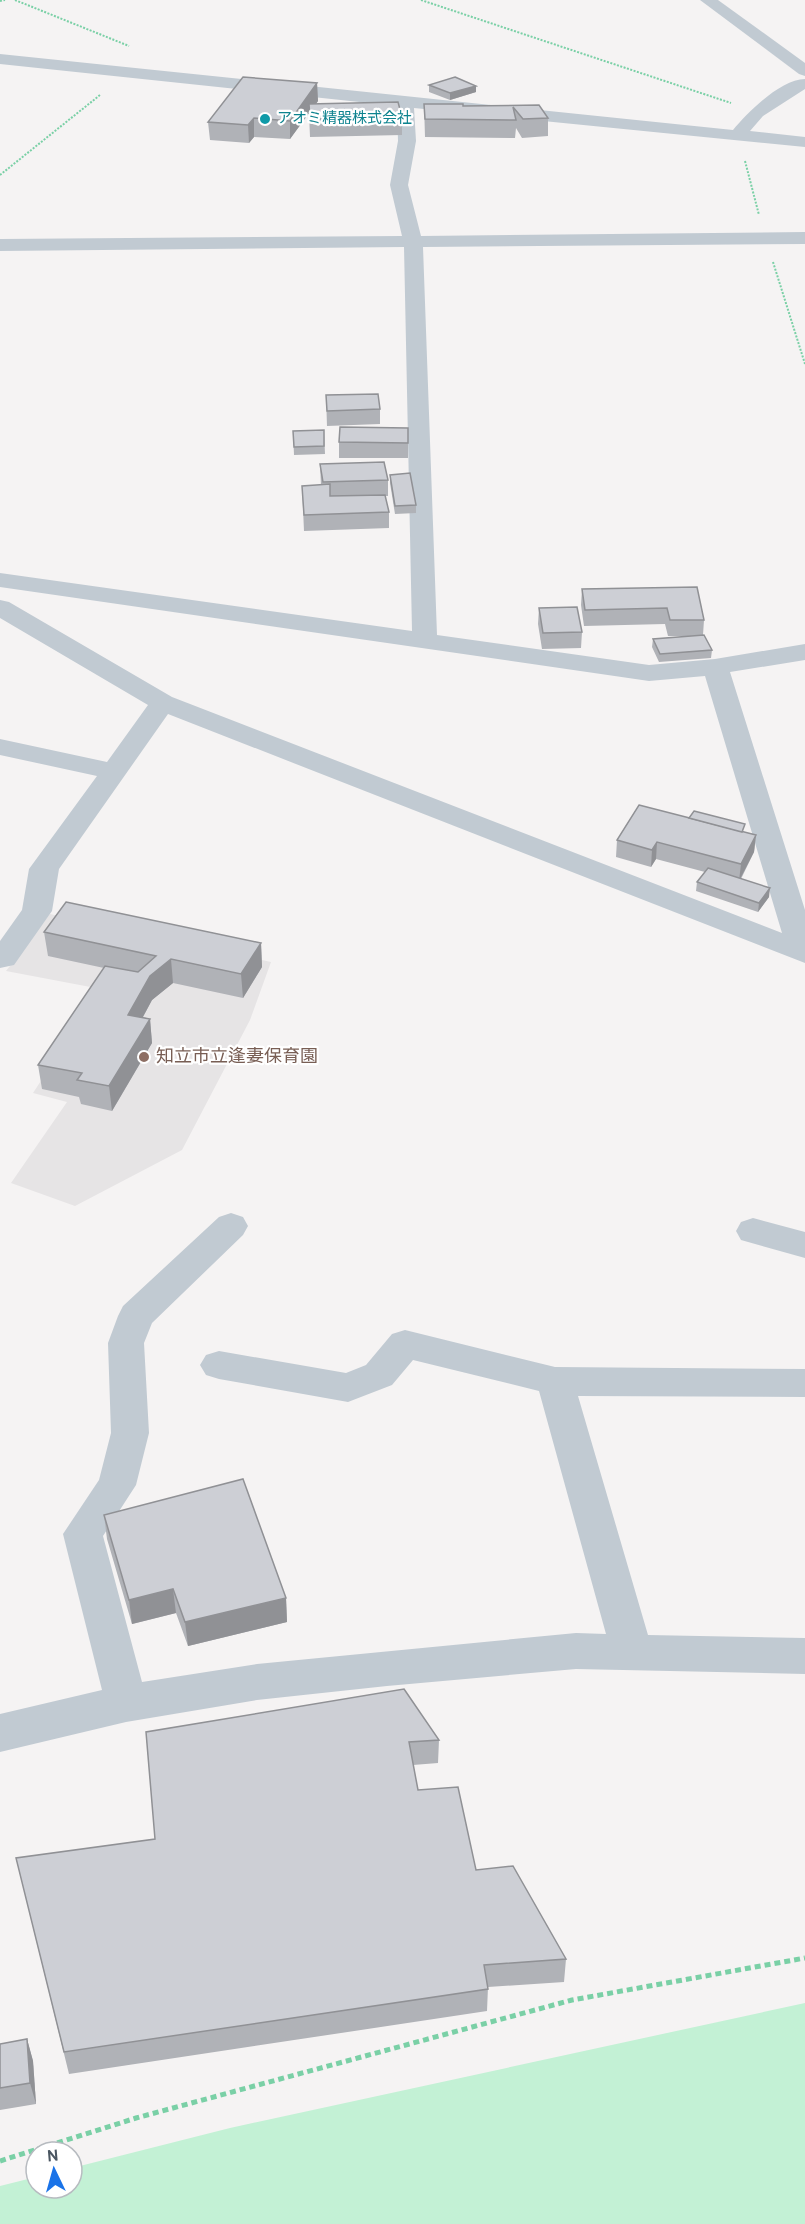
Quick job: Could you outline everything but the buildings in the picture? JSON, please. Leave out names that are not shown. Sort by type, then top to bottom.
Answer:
[{"type":"street","points":[[708,0],[805,71]]},
{"type":"street","points":[[0,59],[805,142]]},
{"type":"street","points":[[738,134],[757,112],[800,84],[805,84]]},
{"type":"street","points":[[405,102],[407,141],[399,185],[413,242],[425,642]]},
{"type":"street","points":[[0,245],[805,238]]},
{"type":"street","points":[[0,580],[649,673],[715,667],[805,652]]},
{"type":"street","points":[[0,607],[163,703],[804,953]]},
{"type":"street","points":[[715,667],[804,953]]},
{"type":"street","points":[[0,958],[3,958],[37,911],[44,869],[112,771],[163,703]]},
{"type":"street","points":[[0,747],[112,771]]},
{"type":"street","points":[[126,1703],[82,1534],[117,1485],[130,1433],[126,1343],[136,1316],[231,1226]]},
{"type":"street","points":[[753,1231],[805,1245]]},
{"type":"street","points":[[219,1365],[348,1388],[379,1375],[405,1344],[555,1381],[805,1383]]},
{"type":"street","points":[[555,1381],[633,1652]]},
{"type":"street","points":[[0,1733],[126,1703],[258,1682],[387,1668],[576,1651],[805,1656]]},
{"type":"path","points":[[0,1],[5,0]]},
{"type":"path","points":[[15,0],[137,49]]},
{"type":"path","points":[[421,0],[757,112]]},
{"type":"path","points":[[0,175],[127,73]]},
{"type":"path","points":[[738,134],[765,238],[805,364]]},
{"type":"path","points":[[0,2161],[136,2118],[572,2000],[805,1958]]},
{"type":"shaded area","name":"知立市立逢妻保育園","points":[[50,914],[271,962],[250,1020],[182,1150],[75,1206],[11,1183],[67,1102],[33,1093],[101,989],[6,971]]},
{"type":"green space","points":[[805,2003],[805,2224],[0,2224],[0,2186],[24,2180],[24,2200],[84,2200],[84,2165],[230,2128]]},
{"type":"place","name":"アオミ精器株式会社","points":[[265,119]]},
{"type":"place","name":"知立市立逢妻保育園","points":[[144,1057]]}]
